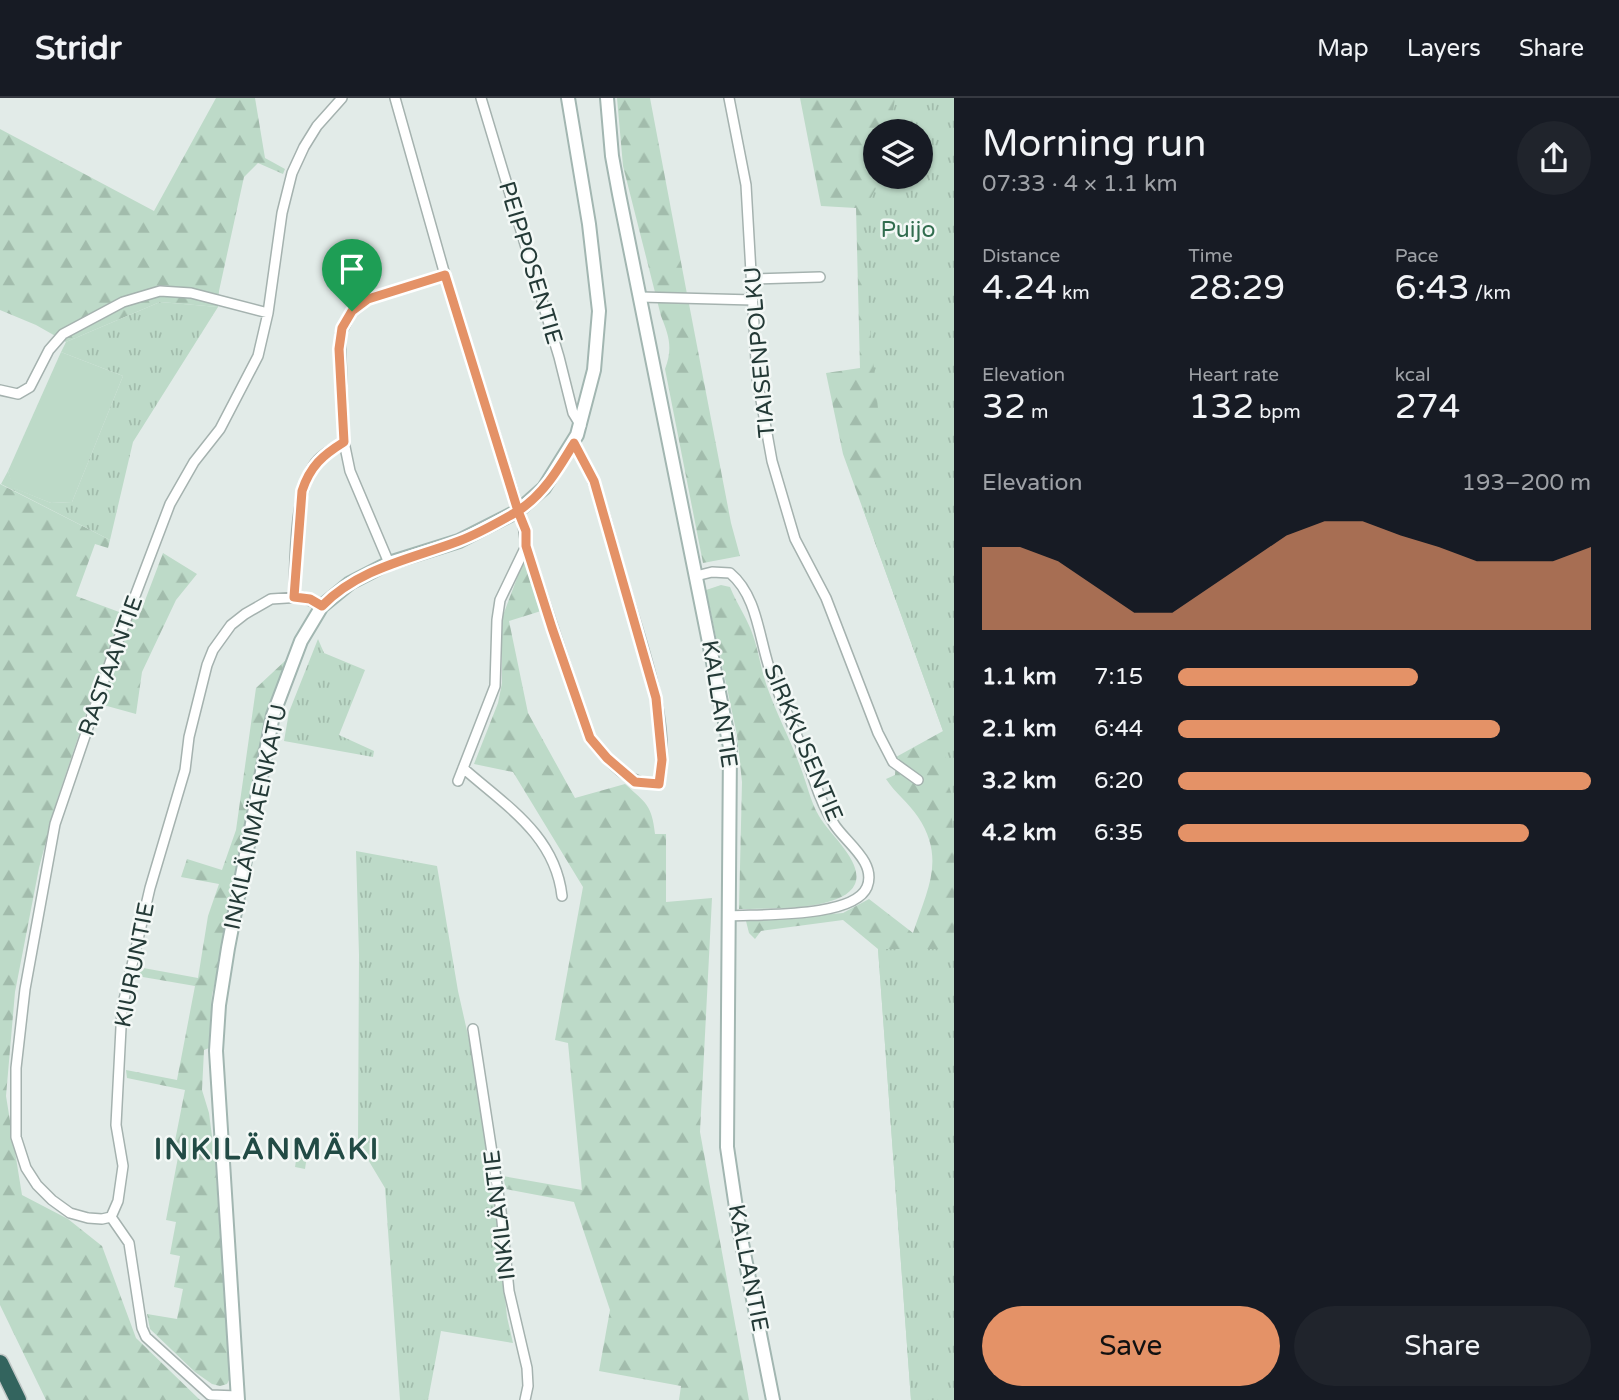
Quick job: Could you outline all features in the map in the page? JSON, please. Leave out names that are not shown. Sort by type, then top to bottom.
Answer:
[{"type":"highway","points":[[0,1363],[18,1400]]},
{"type":"street","name":"RASTAANTIE","points":[[111,1217],[88,1218],[70,1213],[52,1200],[37,1185],[26,1168],[16,1136],[16,1068],[32,948],[55,824],[113,654],[170,504],[194,462],[220,429],[258,356],[268,313],[282,213],[292,173],[317,126],[342,98]]},
{"type":"street","points":[[395,98],[445,275],[526,531],[526,546],[590,738],[635,782],[659,784],[662,760],[656,698],[594,481],[574,443]]},
{"type":"street","name":"PEIPPOSENTIE","points":[[481,98],[571,406],[581,426]]},
{"type":"street","name":"INKILÄNMÄENKATU","points":[[238,1398],[217,1056],[219,1005],[273,715],[301,641],[322,606],[351,583],[388,563],[459,541],[529,504],[544,488],[574,443],[581,426],[594,370],[599,311],[589,224],[568,98]]},
{"type":"street","name":"KALLANTIE","points":[[607,98],[612,156],[730,747],[727,1147],[739,1228],[773,1400]]},
{"type":"street","name":"TIAISENPOLKU","points":[[729,98],[746,185],[757,378],[772,461],[795,539],[826,598],[878,733],[893,762],[918,780]]},
{"type":"street","points":[[388,563],[350,471],[344,442],[340,335],[352,311],[368,299],[445,275]]},
{"type":"street","points":[[753,279],[820,277]]},
{"type":"street","points":[[0,390],[18,394],[30,387],[49,350],[64,334],[123,302],[153,293],[191,293],[268,313]]},
{"type":"street","points":[[640,298],[753,300]]},
{"type":"street","points":[[322,606],[310,599],[294,597],[302,491],[316,462],[344,442]]},
{"type":"street","points":[[458,781],[495,686],[500,600],[526,546]]},
{"type":"street","name":"SIRKKUSENTIE","points":[[696,576],[712,572],[730,573],[743,587],[771,673],[806,756],[825,810],[869,873],[866,889],[861,895],[836,907],[730,916]]},
{"type":"street","name":"KIURUNTIE","points":[[111,1217],[118,1201],[123,1166],[116,1125],[122,1008],[150,888],[182,781],[189,737],[207,665],[222,636],[244,614],[271,599],[294,597]]},
{"type":"street","points":[[463,768],[524,821],[548,850],[558,873],[562,896]]},
{"type":"street","name":"INKILÄNTIE","points":[[473,1029],[496,1174],[509,1291],[527,1368],[528,1386],[525,1400]]},
{"type":"street","points":[[111,1217],[129,1243],[142,1328],[146,1337],[210,1395],[238,1398]]},
{"type":"green space","points":[[216,98],[255,98],[265,158],[285,169],[283,174],[258,163],[244,177],[219,291],[218,307],[160,302],[66,342],[36,325],[0,310],[0,129],[154,211]]},
{"type":"green space","points":[[617,98],[650,98],[687,294],[748,294],[748,304],[689,304],[731,523],[740,556],[703,563],[665,369],[669,355],[668,336],[623,166]]},
{"type":"green space","points":[[800,98],[954,98],[954,1400],[911,1400],[878,949],[843,920],[761,931],[755,939],[749,933],[746,921],[843,913],[869,899],[913,933],[931,875],[931,847],[926,832],[914,812],[886,779],[895,775],[896,757],[943,731],[843,454],[826,373],[860,368],[856,208],[821,206]]},
{"type":"green space","name":"Puijo","points":[[895,98],[954,98],[954,839],[943,731],[862,506],[886,488],[860,230],[865,209],[876,189],[933,189],[933,119],[892,119]]},
{"type":"green space","points":[[160,302],[218,307],[133,442],[110,540],[1,484],[8,471],[14,488],[51,503],[72,502],[123,376],[61,352],[66,342]]},
{"type":"green space","points":[[61,352],[123,376],[72,502],[51,503],[13,488],[8,471]]},
{"type":"green space","points":[[0,484],[110,540],[108,548],[95,544],[76,596],[138,619],[163,553],[197,574],[176,600],[142,672],[136,714],[107,706],[89,705],[57,800],[39,868],[15,992],[6,1096],[22,1195],[68,1219],[102,1246],[136,1338],[200,1400],[46,1400],[0,1305]]},
{"type":"green space","points":[[527,563],[541,611],[509,621],[528,713],[575,798],[625,784],[647,805],[655,834],[666,834],[666,902],[712,898],[700,1132],[749,1400],[679,1400],[681,1386],[599,1371],[610,1310],[574,1202],[506,1189],[503,1176],[582,1190],[568,1043],[555,1040],[583,887],[513,772],[474,764],[498,703],[502,683],[502,618],[522,565]]},
{"type":"green space","points":[[721,585],[730,587],[751,630],[766,684],[816,810],[855,867],[855,884],[848,893],[835,900],[802,907],[739,909],[742,782],[737,735],[706,590]]},
{"type":"green space","points":[[318,639],[324,653],[365,670],[339,735],[374,751],[373,757],[284,741],[289,712]]},
{"type":"green space","points":[[286,660],[269,708],[229,921],[212,995],[209,1048],[204,1050],[202,1090],[209,1113],[215,1160],[230,1378],[227,1384],[220,1386],[212,1384],[195,1372],[150,1329],[147,1314],[177,1319],[183,1289],[174,1287],[180,1256],[170,1254],[176,1222],[166,1220],[179,1152],[173,1151],[185,1090],[127,1078],[126,1070],[177,1080],[195,986],[137,976],[138,967],[198,978],[208,916],[219,884],[181,877],[187,859],[222,870],[236,830],[256,688]]},
{"type":"green space","points":[[356,851],[437,866],[458,991],[488,1124],[507,1317],[513,1343],[441,1331],[428,1400],[400,1400],[385,1188],[358,1143],[359,955]]},
{"type":"green space","points":[[878,949],[954,949],[954,1400],[911,1400]]},
{"type":"green space","points":[[298,1148],[308,1149],[305,1169],[295,1167]]},
{"type":"district","name":"INKILÄNMÄKI","points":[[267,1149]]},
{"type":"route","points":[[352,311],[342,328],[339,349],[344,442],[316,462],[305,481],[294,597],[310,599],[322,606],[351,583],[388,563],[459,541],[518,511],[526,531],[526,546],[552,628],[590,738],[607,758],[635,782],[659,784],[662,760],[656,698],[594,481],[582,455],[574,443],[544,488],[518,511],[445,275],[368,299],[352,311]]}]
